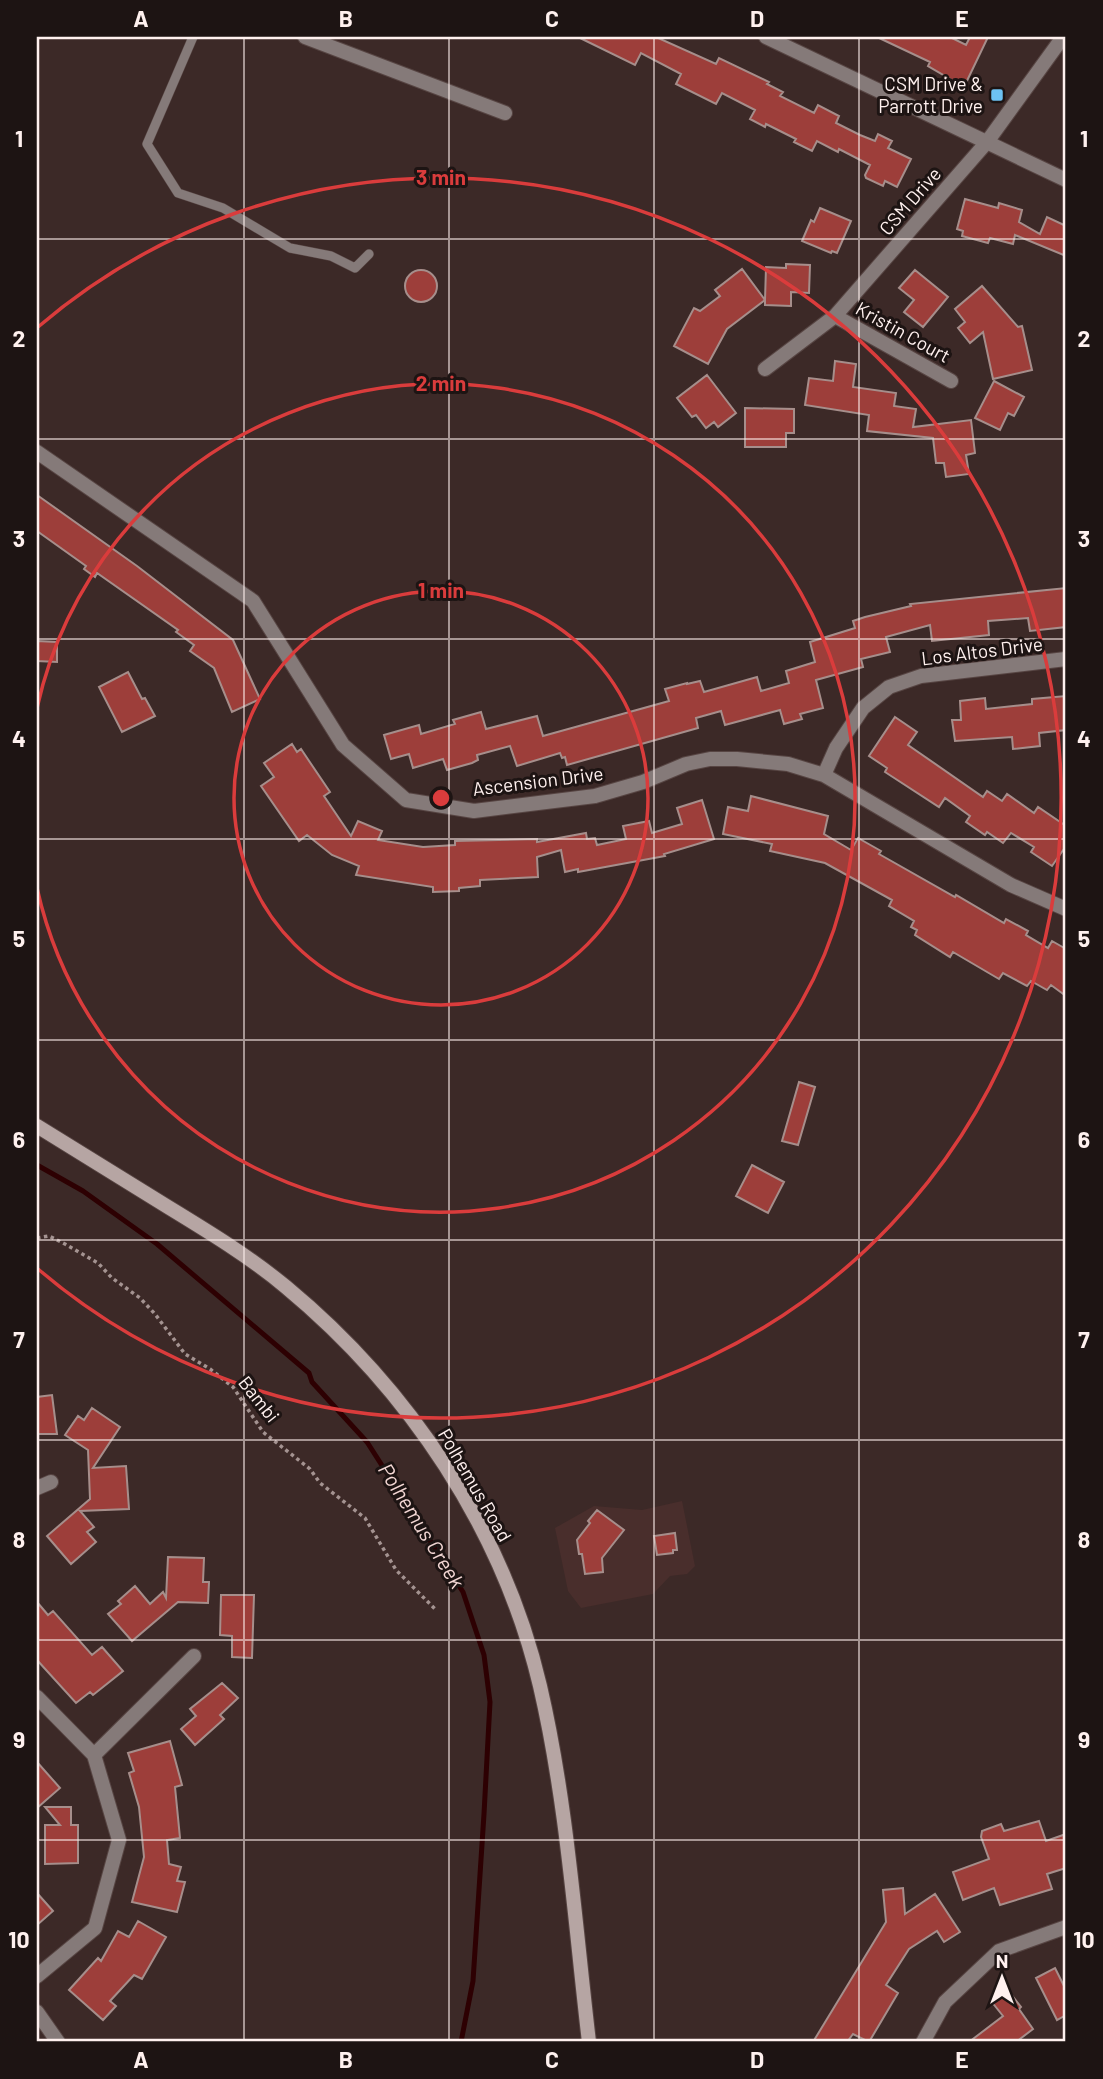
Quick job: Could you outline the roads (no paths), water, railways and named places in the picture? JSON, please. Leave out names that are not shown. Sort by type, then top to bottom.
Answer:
[{"type":"main road","name":"Polhemus Road","points":[[37,1126],[221,1240],[286,1287],[342,1337],[392,1393],[434,1448],[458,1487],[483,1532],[510,1592],[540,1685],[558,1786],[589,2042]]},
{"type":"street","points":[[305,37],[505,113]]},
{"type":"street","points":[[766,37],[1066,180]]},
{"type":"street","name":"CSM Drive","points":[[765,369],[835,316],[987,142],[1063,37]]},
{"type":"street","name":"Kristin Court","points":[[835,316],[951,381]]},
{"type":"street","name":"Ascension Drive","points":[[37,452],[253,601],[343,745],[406,800],[474,811],[594,796],[643,782],[686,764],[710,760],[763,760],[788,764],[824,775],[1011,885],[1066,909]]},
{"type":"street","name":"Los Altos Drive","points":[[824,775],[836,748],[863,708],[889,687],[921,676],[1066,659]]},
{"type":"street","points":[[37,1488],[51,1482]]},
{"type":"street","points":[[94,1755],[194,1656]]},
{"type":"street","points":[[37,1697],[94,1755],[119,1840],[95,1928],[37,1976]]},
{"type":"street","points":[[923,2042],[944,2002],[999,1951],[1066,1927]]},
{"type":"street","points":[[37,2012],[58,2042]]},
{"type":"lane","points":[[192,37],[147,144],[178,193],[223,208],[290,248],[331,256],[355,268],[369,254]]},
{"type":"waterway","name":"Polhemus Creek","points":[[37,1165],[83,1191],[157,1244],[309,1373],[312,1382],[367,1442],[463,1592],[484,1655],[490,1702],[473,1981],[461,2042]]},
{"type":"place","name":"CSM Drive & Parrott Drive","points":[[997,95]]}]
